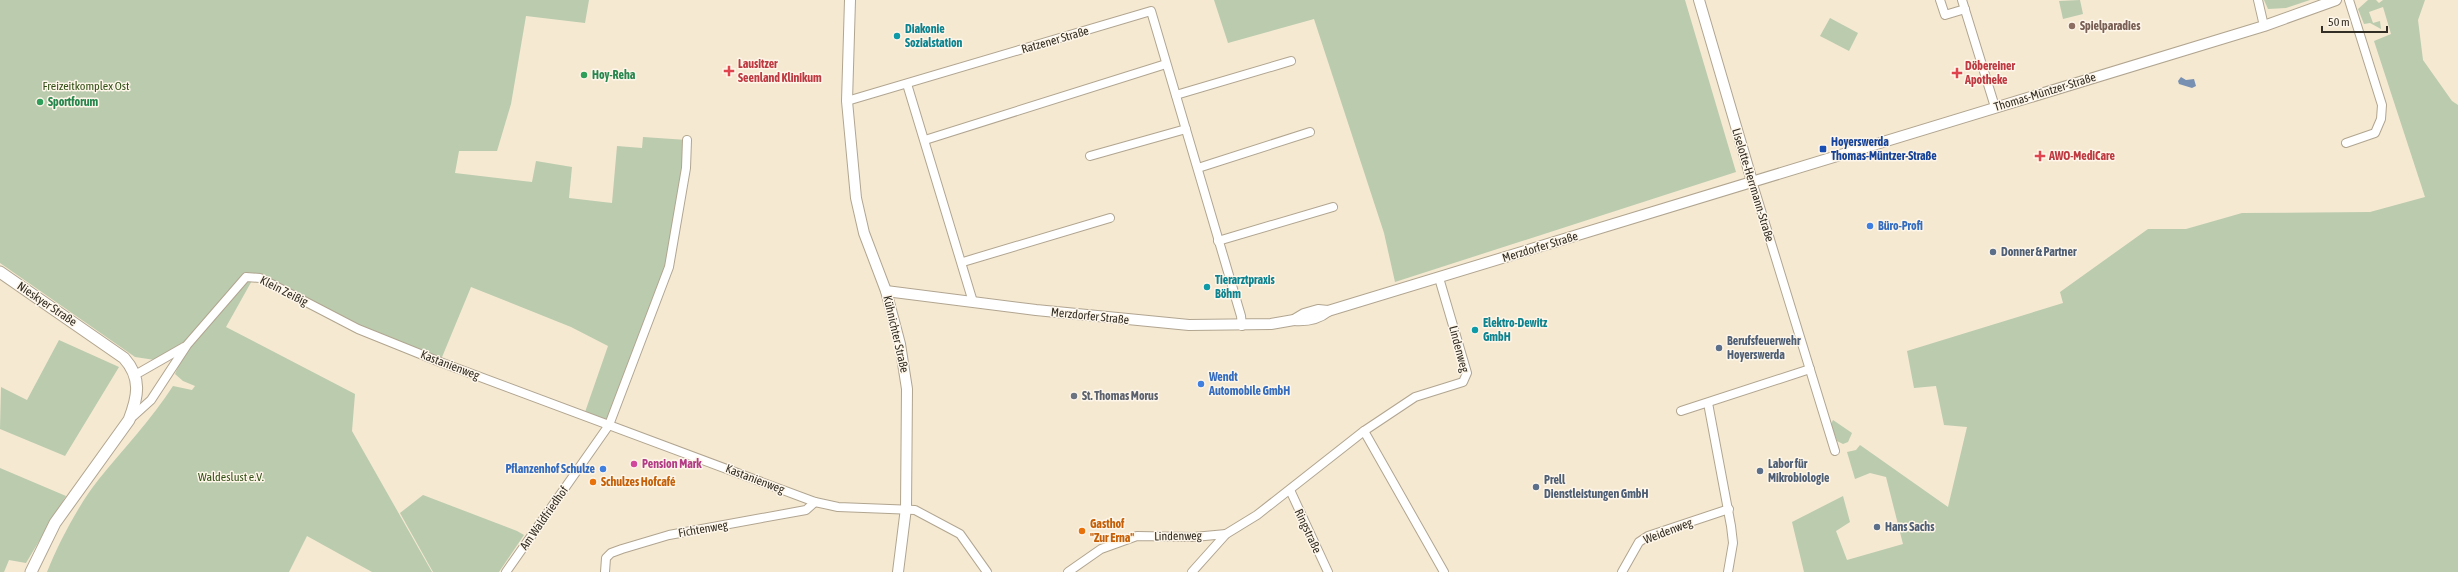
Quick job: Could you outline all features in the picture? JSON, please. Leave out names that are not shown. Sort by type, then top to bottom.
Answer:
[{"type":"main road","name":"Nieskyer Straße","points":[[0,272],[94,335],[124,358],[136,375]]},
{"type":"main road","points":[[31,572],[56,524],[128,420],[136,403],[136,375]]},
{"type":"street","name":"Kühnichter Straße","points":[[850,0],[847,101],[856,198],[864,233],[886,290],[900,344],[907,389],[906,508],[898,572]]},
{"type":"street","name":"Liselotte-Herrmann-Straße","points":[[1699,0],[1752,181],[1835,452]]},
{"type":"street","points":[[1940,0],[1945,14],[1965,9]]},
{"type":"street","points":[[1962,0],[1995,107]]},
{"type":"street","points":[[2258,0],[2264,26]]},
{"type":"street","name":"Thomas-Müntzer-Straße","points":[[1752,181],[2264,26],[2336,0]]},
{"type":"street","points":[[2346,143],[2375,133],[2382,113],[2349,0]]},
{"type":"street","name":"Ratzener Straße","points":[[847,101],[1151,11],[1241,316],[1242,326]]},
{"type":"street","points":[[1176,95],[1291,61]]},
{"type":"street","points":[[925,140],[1166,64]]},
{"type":"street","points":[[907,84],[963,262],[973,302]]},
{"type":"street","points":[[1090,156],[1186,129]]},
{"type":"street","points":[[1198,168],[1310,132]]},
{"type":"street","points":[[609,425],[669,267],[686,168],[687,140]]},
{"type":"street","name":"Merzdorfer Straße","points":[[886,290],[973,302],[1163,324],[1242,326],[1294,320],[1308,313],[1318,310],[1328,311],[1439,278],[1752,181]]},
{"type":"street","points":[[1218,241],[1333,207]]},
{"type":"street","points":[[963,262],[1110,218]]},
{"type":"street","name":"Klein Zeißig","points":[[128,420],[151,400],[187,345],[246,278],[254,276],[260,278],[358,329]]},
{"type":"street","name":"Lindenweg","points":[[1192,572],[1226,534],[1257,515],[1364,431],[1415,397],[1459,384],[1466,378],[1467,373],[1439,278]]},
{"type":"street","name":"Kastanienweg","points":[[358,329],[440,362],[815,502],[838,507],[906,508]]},
{"type":"street","name":"Klein Zeißig","points":[[136,375],[187,345]]},
{"type":"street","points":[[1681,412],[1810,369]]},
{"type":"street","points":[[1708,403],[1729,509],[1733,543],[1728,572]]},
{"type":"street","name":"Am Waldfriedhof","points":[[506,572],[609,425]]},
{"type":"street","points":[[1364,431],[1444,572]]},
{"type":"street","name":"Ringstraße","points":[[1290,490],[1328,572]]},
{"type":"street","name":"Fichtenweg","points":[[604,572],[606,558],[611,553],[622,549],[669,536],[806,510],[815,502]]},
{"type":"street","points":[[906,508],[924,514],[960,534],[986,572]]},
{"type":"street","name":"Weidenweg","points":[[1622,572],[1639,542],[1648,536],[1729,509]]},
{"type":"street","name":"Lindenweg","points":[[1068,572],[1100,549],[1131,538],[1226,534]]},
{"type":"street","points":[[1201,536],[1209,553]]},
{"type":"green space","points":[[0,0],[589,0],[585,23],[526,16],[511,104],[497,151],[459,151],[455,173],[532,182],[536,161],[572,167],[569,198],[612,203],[617,146],[642,148],[643,137],[687,140],[669,267],[609,424],[584,415],[608,346],[571,327],[471,287],[440,362],[358,329],[254,277],[226,327],[355,394],[352,431],[432,572],[372,572],[307,536],[289,572],[47,572],[57,548],[70,524],[84,500],[108,467],[147,422],[173,386],[192,390],[195,386],[183,381],[175,374],[187,345],[155,360],[135,357],[0,263]]},
{"type":"green space","points":[[1214,0],[1685,0],[1736,172],[1395,282],[1384,233],[1314,19],[1228,43]]},
{"type":"green space","points":[[2080,0],[2083,14],[2063,19],[2059,1]]},
{"type":"green space","points":[[2264,0],[2310,0],[2286,8],[2268,9]]},
{"type":"green space","points":[[2368,0],[2376,0],[2379,3],[2383,0],[2425,0],[2418,20],[2423,60],[2452,101],[2458,105],[2458,572],[1804,572],[1792,522],[1843,496],[1850,522],[1836,531],[1847,560],[1903,544],[1886,477],[1870,473],[1855,479],[1847,452],[1856,450],[1860,445],[1948,507],[1967,427],[1944,425],[1936,386],[1914,388],[1907,351],[2063,303],[2060,292],[2148,229],[2186,229],[2242,213],[2370,212],[2425,197],[2374,41],[2391,34],[2383,7],[2369,12],[2373,23],[2380,21],[2381,29],[2370,23],[2364,24],[2358,9]]},
{"type":"green space","points":[[1830,18],[1858,33],[1849,51],[1820,36]]},
{"type":"green space","points":[[59,340],[119,367],[65,456],[0,429],[1,387],[27,400]]},
{"type":"green space","points":[[1833,420],[1852,433],[1848,442],[1843,444],[1837,441],[1831,424]]},
{"type":"green space","points":[[0,468],[66,496],[26,563],[9,560],[4,572],[0,572]]},
{"type":"green space","points":[[423,495],[524,535],[499,572],[433,572],[400,513]]},
{"type":"water","points":[[2181,77],[2186,80],[2194,79],[2196,86],[2192,88],[2179,84],[2178,81]]},
{"type":"place","name":"Spielparadies","points":[[2072,26]]},
{"type":"place","name":"Diakonie Sozialstation","points":[[897,36]]},
{"type":"place","name":"Lausitzer Seenland Klinikum","points":[[729,71]]},
{"type":"place","name":"Döbereiner Apotheke","points":[[1957,73]]},
{"type":"place","name":"Hoy-Reha","points":[[584,75]]},
{"type":"place","name":"Sportforum","points":[[40,102]]},
{"type":"place","name":"Hoyerswerda Thomas-Müntzer-Straße","points":[[1823,149]]},
{"type":"place","name":"AWO-MediCare","points":[[2040,156]]},
{"type":"place","name":"Büro-Profi","points":[[1870,226]]},
{"type":"place","name":"Donner & Partner","points":[[1993,252]]},
{"type":"place","name":"Tierarztpraxis Böhm","points":[[1207,287]]},
{"type":"place","name":"Elektro-Dewitz GmbH","points":[[1475,330]]},
{"type":"place","name":"Berufsfeuerwehr Hoyerswerda","points":[[1719,348]]},
{"type":"place","name":"Wendt Automobile GmbH","points":[[1201,384]]},
{"type":"place","name":"St. Thomas Morus","points":[[1074,396]]},
{"type":"place","name":"Pension Mark","points":[[634,464]]},
{"type":"place","name":"Pflanzenhof Schulze","points":[[603,469]]},
{"type":"place","name":"Labor für Mikrobiologie","points":[[1760,471]]},
{"type":"place","name":"Schulzes Hofcafé","points":[[593,482]]},
{"type":"place","name":"Prell Dienstleistungen GmbH","points":[[1536,487]]},
{"type":"place","name":"Hans Sachs","points":[[1877,527]]},
{"type":"place","name":"Gasthof \"Zur Erna\"","points":[[1082,531]]},
{"type":"park label","name":"Freizeitkomplex Ost","points":[[86,86]]},
{"type":"park label","name":"Waldeslust e.V.","points":[[231,477]]}]
